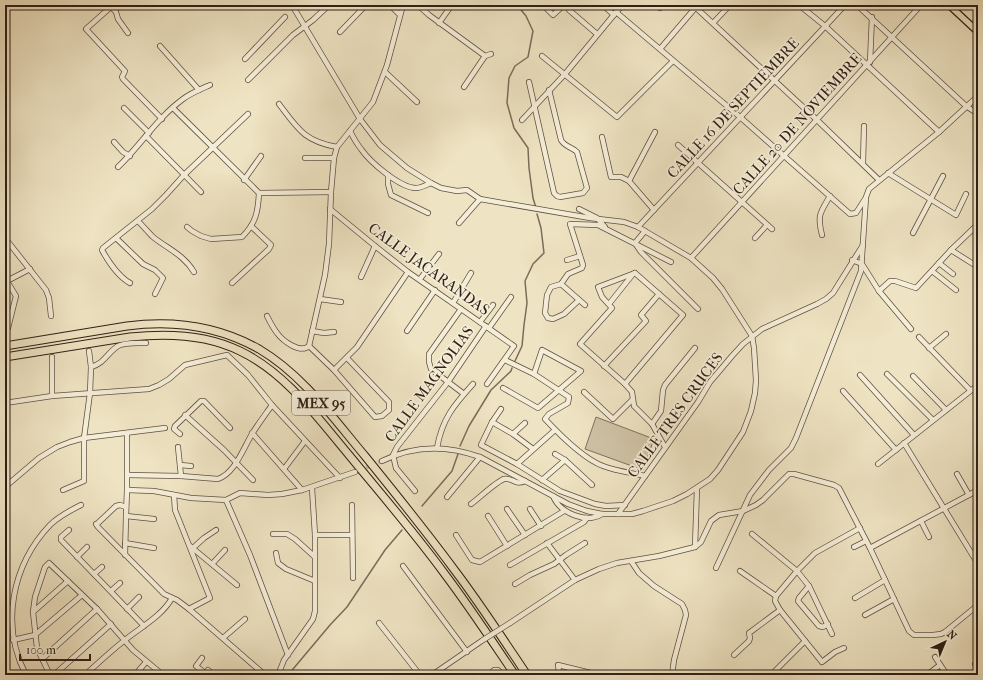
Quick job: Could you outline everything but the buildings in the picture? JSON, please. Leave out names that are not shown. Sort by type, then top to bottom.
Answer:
[{"type":"highway","name":"MEX 95","points":[[5,346],[127,326],[163,324],[188,326],[218,332],[244,342],[268,356],[287,369],[319,401],[384,481],[453,567],[527,675]]},
{"type":"highway","name":"MEX 95","points":[[5,357],[147,335],[180,335],[226,345],[251,357],[279,377],[295,392],[381,494],[445,573],[515,675]]},
{"type":"main road","points":[[949,5],[978,32]]},
{"type":"street","points":[[292,5],[360,119],[380,145],[392,157],[407,168],[441,188],[457,191],[467,190],[480,199],[590,218],[624,222],[638,227],[691,258],[713,278],[722,289],[752,336],[756,380],[755,393],[751,411],[743,432],[718,470],[710,478],[697,488],[657,508],[632,514],[602,514],[578,508],[552,496],[511,472],[480,457],[451,448],[425,448],[409,450],[382,461]]},
{"type":"street","points":[[248,80],[277,49],[329,5]]},
{"type":"street","points":[[340,32],[366,5]]},
{"type":"street","points":[[390,5],[400,15]]},
{"type":"street","points":[[267,316],[277,332],[296,348],[306,349],[309,346],[325,275],[329,244],[334,158],[337,148],[373,102],[385,72],[403,5]]},
{"type":"street","points":[[418,5],[439,23],[485,56]]},
{"type":"street","points":[[543,5],[553,15],[564,5]]},
{"type":"street","points":[[603,5],[660,49],[850,214],[856,213],[869,190],[879,180],[939,132],[978,96]]},
{"type":"street","points":[[522,120],[564,74],[622,5]]},
{"type":"street","points":[[713,23],[730,5]]},
{"type":"street","points":[[799,5],[868,64],[939,132]]},
{"type":"street","name":"CALLE 16 DE SEPTIEMBRE","points":[[638,227],[845,5]]},
{"type":"street","points":[[857,5],[966,106],[978,114]]},
{"type":"street","name":"CALLE 20 DE NOVIEMBRE","points":[[691,258],[921,5]]},
{"type":"street","points":[[128,33],[118,19],[112,6],[86,29],[123,69],[123,79],[162,119]]},
{"type":"street","points":[[439,23],[450,6]]},
{"type":"street","points":[[660,49],[695,6],[879,180]]},
{"type":"street","points":[[569,10],[597,34]]},
{"type":"street","points":[[246,59],[285,17]]},
{"type":"street","points":[[868,64],[872,18]]},
{"type":"street","points":[[160,46],[199,90]]},
{"type":"street","points":[[464,87],[485,56],[491,54]]},
{"type":"street","points":[[542,56],[617,117],[673,61]]},
{"type":"street","points":[[385,72],[417,102]]},
{"type":"street","points":[[529,82],[554,193],[560,197],[583,193],[587,188],[577,152],[563,144],[561,140],[550,90]]},
{"type":"street","points":[[118,168],[130,156],[147,134],[182,99],[210,84]]},
{"type":"street","points":[[279,104],[301,132],[318,143],[337,148]]},
{"type":"street","points":[[124,108],[201,192]]},
{"type":"street","points":[[173,108],[259,194],[331,192]]},
{"type":"street","points":[[130,282],[118,274],[102,250],[138,221],[166,195],[184,175],[248,114]]},
{"type":"street","points":[[862,163],[864,126]]},
{"type":"street","points":[[350,131],[360,149],[388,175],[411,188],[418,189],[431,183]]},
{"type":"street","points":[[629,181],[655,132]]},
{"type":"street","points":[[602,137],[611,177],[629,181],[654,210]]},
{"type":"street","points":[[114,142],[123,152],[130,156]]},
{"type":"street","points":[[678,145],[772,229]]},
{"type":"street","points":[[244,180],[261,156]]},
{"type":"street","points":[[305,158],[334,158]]},
{"type":"street","points":[[888,173],[956,215],[966,194]]},
{"type":"street","points":[[388,175],[388,184],[391,195],[428,213]]},
{"type":"street","points":[[913,233],[943,176]]},
{"type":"street","points":[[187,226],[201,236],[211,239],[242,237],[251,226],[258,210],[259,194]]},
{"type":"street","points":[[822,235],[819,221],[821,212],[830,196]]},
{"type":"street","points":[[716,568],[750,495],[760,481],[791,448],[796,438],[858,278],[862,264],[866,197]]},
{"type":"street","points":[[459,223],[480,199]]},
{"type":"street","name":"CALLE JACARANDAS","points":[[330,209],[408,272],[514,346],[505,360]]},
{"type":"street","points":[[579,209],[598,218],[606,229]]},
{"type":"street","points":[[859,209],[865,210]]},
{"type":"street","points":[[138,221],[152,236],[181,256],[194,272]]},
{"type":"street","points":[[579,300],[559,317],[553,319],[548,318],[545,313],[547,295],[551,288],[561,284],[568,274],[582,268],[583,265],[570,224],[598,225],[671,262]]},
{"type":"street","points":[[755,238],[767,225]]},
{"type":"street","points":[[232,283],[271,245],[251,226]]},
{"type":"street","points":[[880,291],[890,282],[895,281],[916,288],[951,250],[974,228],[978,232]]},
{"type":"street","points":[[635,243],[645,231]]},
{"type":"street","points":[[5,238],[46,290],[49,298],[51,316]]},
{"type":"street","points":[[116,238],[143,264],[155,270],[163,278],[155,294]]},
{"type":"street","points":[[635,243],[641,252],[698,309]]},
{"type":"street","name":"CALLE TRES CRUCES","points":[[618,514],[698,402],[710,382],[740,348],[752,336],[762,329],[826,299],[833,293],[852,260],[863,245]]},
{"type":"street","points":[[361,277],[375,246]]},
{"type":"street","points":[[951,250],[978,267]]},
{"type":"street","points":[[420,279],[439,254]]},
{"type":"street","points":[[567,260],[580,256]]},
{"type":"street","points":[[852,260],[862,264],[880,291],[911,329]]},
{"type":"street","points":[[939,263],[953,274]]},
{"type":"street","points":[[5,330],[8,328],[16,296],[6,280],[30,269]]},
{"type":"street","points":[[932,271],[956,290]]},
{"type":"street","points":[[334,370],[347,358],[362,340],[408,272]]},
{"type":"street","points":[[453,303],[471,273]]},
{"type":"street","points":[[625,384],[683,315],[635,273]]},
{"type":"street","points":[[609,304],[635,273]]},
{"type":"street","points":[[635,273],[598,287],[602,297],[612,308],[580,344],[632,392],[634,406],[652,424],[665,447]]},
{"type":"street","points":[[561,284],[585,305]]},
{"type":"street","points":[[407,331],[435,290]]},
{"type":"street","points":[[604,366],[646,321],[641,315],[659,294]]},
{"type":"street","name":"CALLE MAGNOLIAS","points":[[393,456],[397,447],[448,382],[487,327],[511,297]]},
{"type":"street","points":[[320,300],[342,302]]},
{"type":"street","points":[[480,322],[493,305]]},
{"type":"street","points":[[460,309],[429,354],[429,362],[432,369],[464,394]]},
{"type":"street","points":[[312,331],[324,333],[334,332]]},
{"type":"street","points":[[929,348],[946,334]]},
{"type":"street","points":[[919,337],[970,390]]},
{"type":"street","points":[[91,367],[102,363],[119,346],[130,343],[146,343]]},
{"type":"street","points":[[309,346],[334,370],[375,417],[379,418],[389,410],[389,402],[347,358]]},
{"type":"street","points":[[652,424],[661,411],[663,390],[665,385],[695,348]]},
{"type":"street","points":[[503,388],[538,408],[581,371],[542,350],[534,374]]},
{"type":"street","points":[[63,490],[84,481],[84,438],[90,393],[91,367],[89,351]]},
{"type":"street","points":[[5,403],[52,396],[150,389],[169,379],[185,365],[227,355],[248,375],[272,405],[340,478]]},
{"type":"street","points":[[52,358],[52,396]]},
{"type":"street","points":[[487,384],[505,360],[534,374],[569,397],[568,404],[549,414],[545,419],[555,430],[591,461],[604,467],[646,476]]},
{"type":"street","points":[[887,374],[933,420]]},
{"type":"street","points":[[860,375],[914,435]]},
{"type":"street","points":[[913,376],[946,410]]},
{"type":"street","points":[[437,448],[443,424],[473,384]]},
{"type":"street","points":[[878,464],[978,385]]},
{"type":"street","points":[[843,391],[896,450]]},
{"type":"street","points":[[584,392],[613,419],[633,399]]},
{"type":"street","points":[[180,434],[174,428],[200,401],[204,401],[230,428]]},
{"type":"street","points":[[127,477],[181,476],[218,479],[223,477],[236,462],[252,433],[272,405]]},
{"type":"street","points":[[501,408],[492,422],[481,445],[517,464],[560,492],[596,504],[606,506],[625,505]]},
{"type":"street","points":[[185,415],[236,462],[253,480]]},
{"type":"street","points":[[492,422],[513,434],[533,449]]},
{"type":"street","points":[[513,434],[525,424]]},
{"type":"street","points":[[5,487],[39,458],[57,447],[84,438],[165,428]]},
{"type":"street","points":[[517,464],[555,430]]},
{"type":"street","points":[[125,555],[126,507],[128,490],[127,433]]},
{"type":"street","points":[[252,433],[302,490]]},
{"type":"street","points":[[284,469],[305,441]]},
{"type":"street","points":[[904,443],[978,564]]},
{"type":"street","points":[[178,446],[181,476]]},
{"type":"street","points":[[555,454],[565,460],[592,485]]},
{"type":"street","points":[[393,456],[396,468],[415,491]]},
{"type":"street","points":[[447,497],[480,457]]},
{"type":"street","points":[[542,480],[565,460]]},
{"type":"street","points":[[180,465],[191,466]]},
{"type":"street","points":[[128,490],[154,491],[174,495],[226,500],[240,493],[275,495],[312,488],[355,472]]},
{"type":"street","points":[[432,675],[575,580],[617,563],[659,556],[695,547],[701,542],[711,521],[719,515],[743,511],[763,500],[789,474],[834,485],[838,488],[870,548],[909,631],[914,635],[933,635],[945,632],[978,605]]},
{"type":"street","points":[[957,474],[969,495]]},
{"type":"street","points":[[471,504],[502,479],[510,479],[515,483],[525,481]]},
{"type":"street","points":[[278,675],[284,660],[313,619],[315,611],[315,535],[312,488]]},
{"type":"street","points":[[695,547],[697,488]]},
{"type":"street","points":[[870,548],[978,490]]},
{"type":"street","points":[[174,495],[175,510],[210,598],[189,609]]},
{"type":"street","points":[[552,496],[564,511],[587,518],[595,518],[602,514]]},
{"type":"street","points":[[226,500],[250,555],[288,655]]},
{"type":"street","points":[[126,507],[120,504],[116,506],[96,524],[164,594],[177,600],[189,609],[265,675]]},
{"type":"street","points":[[26,675],[16,651],[11,630],[11,614],[16,584],[25,558],[51,524],[81,505]]},
{"type":"street","points":[[352,505],[354,578]]},
{"type":"street","points":[[507,508],[524,535]]},
{"type":"street","points":[[530,509],[541,526]]},
{"type":"street","points":[[456,535],[472,560],[480,562],[564,511]]},
{"type":"street","points":[[126,516],[154,518]]},
{"type":"street","points":[[488,516],[507,546]]},
{"type":"street","points":[[510,565],[584,522],[587,518]]},
{"type":"street","points":[[921,521],[929,537]]},
{"type":"street","points":[[844,648],[835,652],[822,662],[780,610],[775,601],[776,596],[797,571],[815,553],[860,528]]},
{"type":"street","points":[[69,530],[60,538],[144,626]]},
{"type":"street","points":[[193,548],[216,530]]},
{"type":"street","points":[[273,534],[288,534],[315,557]]},
{"type":"street","points":[[752,534],[797,571],[809,586],[832,634]]},
{"type":"street","points":[[315,535],[352,535]]},
{"type":"street","points":[[854,548],[866,541]]},
{"type":"street","points":[[125,543],[154,548]]},
{"type":"street","points":[[547,543],[575,580]]},
{"type":"street","points":[[515,584],[560,560],[586,543]]},
{"type":"street","points":[[189,545],[213,563],[237,585]]},
{"type":"street","points":[[77,557],[87,548]]},
{"type":"street","points":[[213,563],[225,550]]},
{"type":"street","points":[[276,553],[278,563],[286,569],[316,581]]},
{"type":"street","points":[[631,561],[639,573],[654,586],[682,604],[685,610],[686,615],[674,660],[672,675]]},
{"type":"street","points":[[50,675],[37,648],[33,612],[34,597],[45,567],[49,563],[97,609],[124,640],[146,662],[163,675]]},
{"type":"street","points":[[403,566],[467,652]]},
{"type":"street","points":[[94,574],[102,567]]},
{"type":"street","points":[[740,571],[776,596]]},
{"type":"street","points":[[855,598],[885,580]]},
{"type":"street","points":[[33,612],[68,581]]},
{"type":"street","points":[[111,591],[120,583]]},
{"type":"street","points":[[809,586],[798,601],[819,626],[823,627],[828,624]]},
{"type":"street","points":[[13,640],[35,635],[82,595]]},
{"type":"street","points":[[127,609],[139,597]]},
{"type":"street","points":[[85,675],[124,640],[160,613],[172,598]]},
{"type":"street","points":[[865,614],[894,599]]},
{"type":"street","points":[[42,659],[97,609]]},
{"type":"street","points":[[734,655],[749,641],[749,633],[780,610]]},
{"type":"street","points":[[223,638],[244,619]]},
{"type":"street","points":[[379,623],[420,675]]},
{"type":"street","points":[[54,675],[111,624]]},
{"type":"street","points":[[771,675],[805,642]]},
{"type":"street","points":[[935,657],[947,675]]},
{"type":"street","points":[[202,658],[196,666],[206,673],[214,675]]},
{"type":"street","points":[[135,675],[146,662]]},
{"type":"street","points":[[561,675],[558,665],[599,675]]},
{"type":"street","points":[[927,675],[940,665]]},
{"type":"street","points":[[489,675],[494,670],[498,670],[503,675]]},
{"type":"shaded area","points":[[596,417],[654,439],[643,470],[585,449]]},
{"type":"waterway","points":[[517,5],[526,16],[533,31],[528,57],[515,66],[509,78],[507,103],[514,128],[528,148],[529,168],[533,198],[536,208]]},
{"type":"waterway","points":[[515,361],[522,346],[527,303],[525,281],[533,264],[544,253],[541,228],[537,214]]},
{"type":"waterway","points":[[460,446],[469,426],[491,390],[511,371],[512,368]]},
{"type":"waterway","points":[[422,506],[452,471],[458,454]]},
{"type":"waterway","points":[[288,675],[347,607],[385,550],[402,530]]},
{"type":"tunnel","points":[[360,470],[382,461]]}]
